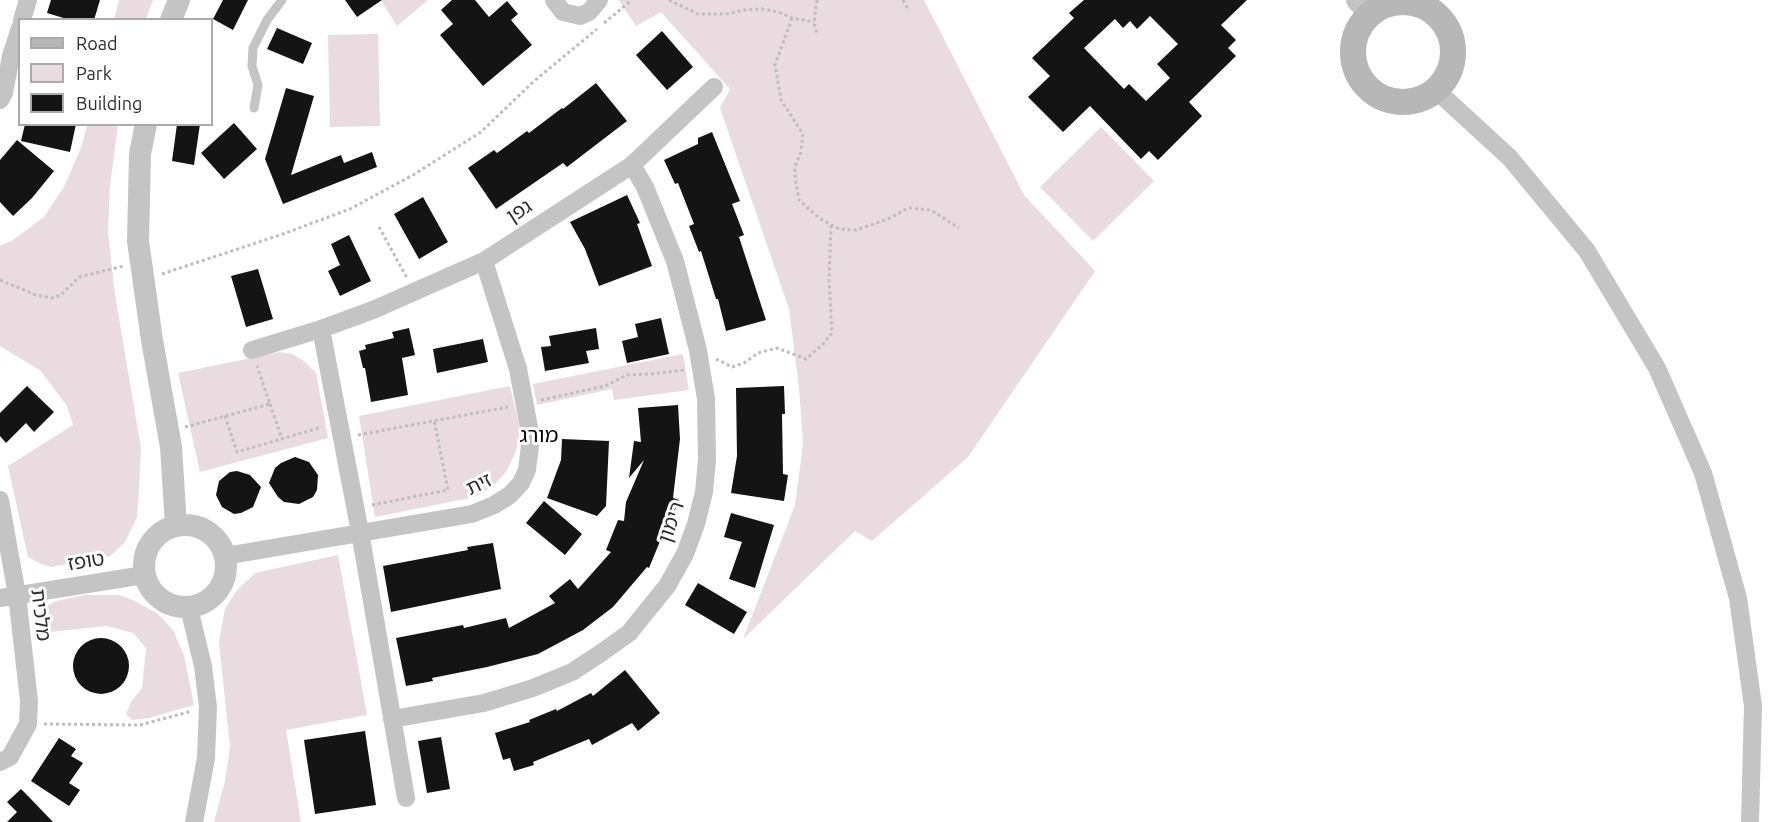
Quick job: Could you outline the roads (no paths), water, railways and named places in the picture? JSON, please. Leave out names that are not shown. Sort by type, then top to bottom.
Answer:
[{"type":"main road","points":[[1410,2],[1424,6],[1443,7],[1453,43],[1453,61],[1447,77],[1436,90],[1425,98],[1400,103],[1388,101],[1366,88],[1359,78],[1353,61],[1353,44],[1363,7],[1410,2]]},
{"type":"street","points":[[23,18],[28,0]]},
{"type":"street","points":[[172,18],[179,0]]},
{"type":"street","points":[[554,0],[563,12],[580,16],[589,12],[598,0]]},
{"type":"street","points":[[0,100],[4,93],[18,34]]},
{"type":"street","name":"גפן","points":[[252,350],[321,329],[415,293],[484,261],[632,165],[714,87]]},
{"type":"street","points":[[1436,90],[1510,158],[1587,251],[1657,368],[1698,463],[1739,609],[1753,706],[1750,822]]},
{"type":"street","points":[[146,126],[140,165],[138,241],[169,431],[176,526]]},
{"type":"street","name":"רימון","points":[[392,719],[484,703],[533,688],[572,672],[629,633],[667,586],[685,554],[704,492],[707,460],[706,399],[699,359],[675,261],[645,187],[632,165]]},
{"type":"street","name":"זית","points":[[225,556],[472,514],[510,495],[527,470],[531,438],[518,369],[484,261]]},
{"type":"street","points":[[321,329],[356,508],[406,798]]},
{"type":"street","name":"מלכית","points":[[0,500],[8,597],[29,700],[27,724],[10,757],[0,762]]},
{"type":"street","points":[[176,526],[196,526],[207,531],[219,542],[225,556],[226,574],[220,589],[210,600],[189,608],[175,607],[162,602],[153,594],[144,575],[144,557],[150,543],[162,531],[176,526]]},
{"type":"street","name":"טופז","points":[[8,597],[144,575]]},
{"type":"street","points":[[189,608],[203,666],[208,707],[206,758],[195,822]]},
{"type":"lane","points":[[254,108],[258,85],[252,66],[253,48],[267,20],[282,0]]},
{"type":"district","name":"מורג","points":[[539,435]]}]
